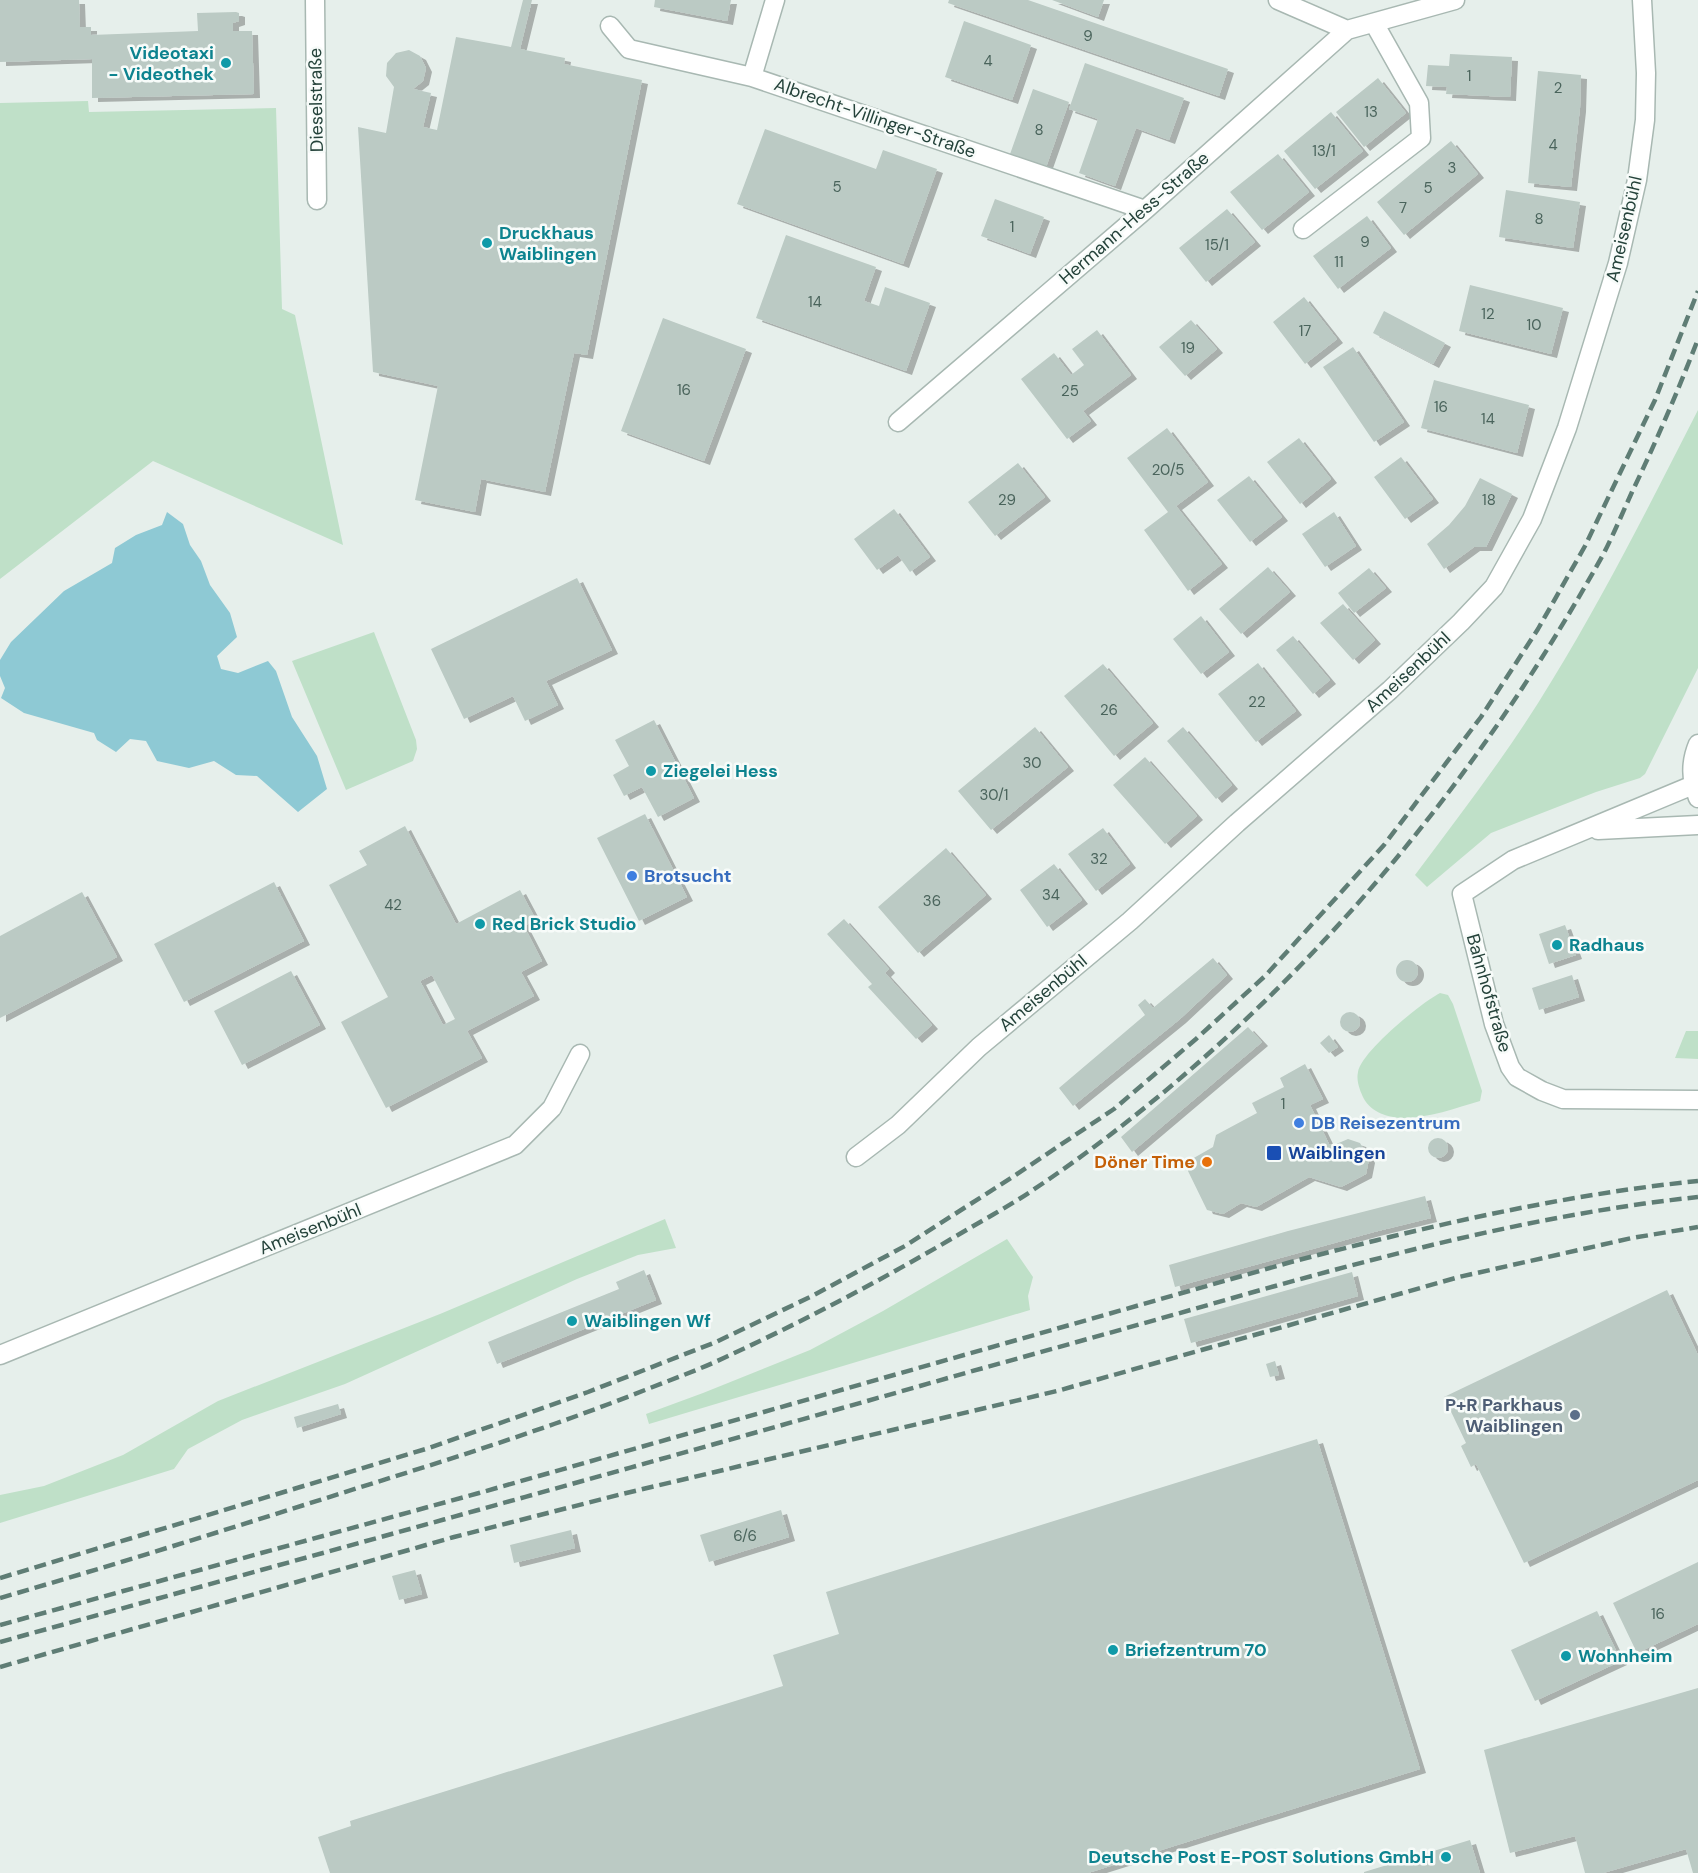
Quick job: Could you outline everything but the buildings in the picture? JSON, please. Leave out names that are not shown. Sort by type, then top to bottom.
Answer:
[{"type":"street","name":"Dieselstraße","points":[[315,0],[317,200]]},
{"type":"street","points":[[752,76],[775,0]]},
{"type":"street","points":[[1278,0],[1347,30]]},
{"type":"street","name":"Hermann-Hess-Straße","points":[[898,422],[1145,210],[1347,30],[1455,0]]},
{"type":"street","name":"Ameisenbühl","points":[[856,1156],[898,1125],[982,1044],[1130,921],[1237,823],[1390,690],[1494,587],[1532,519],[1567,428],[1618,263],[1637,180],[1645,120],[1646,73],[1642,0]]},
{"type":"street","points":[[1303,229],[1421,138],[1419,103],[1374,22]]},
{"type":"street","name":"Albrecht-Villinger-Straße","points":[[610,26],[630,49],[752,76],[1145,210]]},
{"type":"street","points":[[1696,788],[1691,769],[1698,744]]},
{"type":"street","name":"Bahnhofstraße","points":[[1696,788],[1513,860],[1462,894],[1494,1024],[1510,1067],[1517,1077],[1542,1091],[1563,1099],[1698,1100]]},
{"type":"street","name":"Bahnhofstraße","points":[[1584,831],[1698,825]]},
{"type":"street","name":"Ameisenbühl","points":[[0,1355],[515,1145],[552,1108],[580,1054]]},
{"type":"green space","points":[[88,101],[89,112],[276,108],[282,309],[295,315],[343,545],[153,461],[0,579],[0,103]]},
{"type":"green space","points":[[1698,410],[1698,668],[1645,774],[1640,778],[1596,792],[1491,833],[1427,887],[1415,875],[1503,756],[1536,707],[1609,582]]},
{"type":"green space","points":[[374,632],[416,740],[417,749],[413,761],[346,790],[292,661]]},
{"type":"green space","points":[[1440,993],[1448,995],[1453,1004],[1482,1091],[1480,1101],[1413,1118],[1392,1117],[1376,1111],[1367,1104],[1359,1086],[1358,1072],[1362,1063],[1393,1029]]},
{"type":"green space","points":[[1686,1031],[1698,1031],[1698,1059],[1675,1058]]},
{"type":"green space","points":[[665,1219],[676,1248],[638,1255],[577,1279],[345,1384],[242,1420],[188,1449],[174,1469],[0,1523],[0,1495],[44,1486],[123,1455],[218,1401],[440,1314]]},
{"type":"green space","points":[[1007,1239],[1033,1277],[1028,1296],[1030,1310],[649,1424],[646,1414],[810,1350],[883,1311]]},
{"type":"water","points":[[167,512],[183,524],[190,545],[201,561],[210,585],[230,613],[237,637],[217,656],[221,669],[238,673],[268,661],[276,671],[292,717],[317,756],[327,789],[298,812],[257,776],[236,775],[214,761],[189,768],[157,761],[146,741],[130,739],[116,752],[97,740],[94,733],[24,713],[1,698],[5,688],[0,676],[0,660],[11,642],[64,591],[112,563],[115,548],[136,535],[162,525]]},
{"type":"railway","points":[[0,1578],[429,1448],[588,1392],[716,1342],[812,1296],[905,1246],[1114,1109],[1265,976],[1384,845],[1481,717],[1538,629],[1585,546],[1655,400],[1698,291]]},
{"type":"railway","points":[[0,1598],[181,1544],[469,1453],[575,1417],[708,1365],[817,1312],[934,1249],[1030,1192],[1118,1129],[1201,1060],[1280,986],[1355,907],[1425,823],[1489,736],[1549,646],[1604,553],[1675,397],[1698,339]]},
{"type":"railway","points":[[0,1625],[479,1493],[1291,1262],[1493,1214],[1595,1195],[1698,1181]]},
{"type":"railway","points":[[0,1642],[1361,1263],[1528,1224],[1641,1204],[1698,1197]]},
{"type":"railway","points":[[0,1667],[454,1537],[622,1494],[1057,1391],[1459,1277],[1632,1238],[1698,1227]]},
{"type":"place","name":"Videotaxi - Videothek","points":[[226,63]]},
{"type":"place","name":"Druckhaus Waiblingen","points":[[487,243]]},
{"type":"place","name":"Ziegelei Hess","points":[[651,771]]},
{"type":"place","name":"Brotsucht","points":[[632,876]]},
{"type":"place","name":"Red Brick Studio","points":[[480,924]]},
{"type":"place","name":"Radhaus","points":[[1557,945]]},
{"type":"place","name":"DB Reisezentrum","points":[[1299,1123]]},
{"type":"place","name":"Waiblingen","points":[[1274,1153]]},
{"type":"place","name":"Döner Time","points":[[1207,1162]]},
{"type":"place","name":"Waiblingen Wf","points":[[572,1321]]},
{"type":"place","name":"P+R Parkhaus Waiblingen","points":[[1575,1415]]},
{"type":"place","name":"Briefzentrum 70","points":[[1113,1650]]},
{"type":"place","name":"Wohnheim","points":[[1566,1656]]},
{"type":"place","name":"Deutsche Post E-POST Solutions GmbH","points":[[1446,1857]]}]
